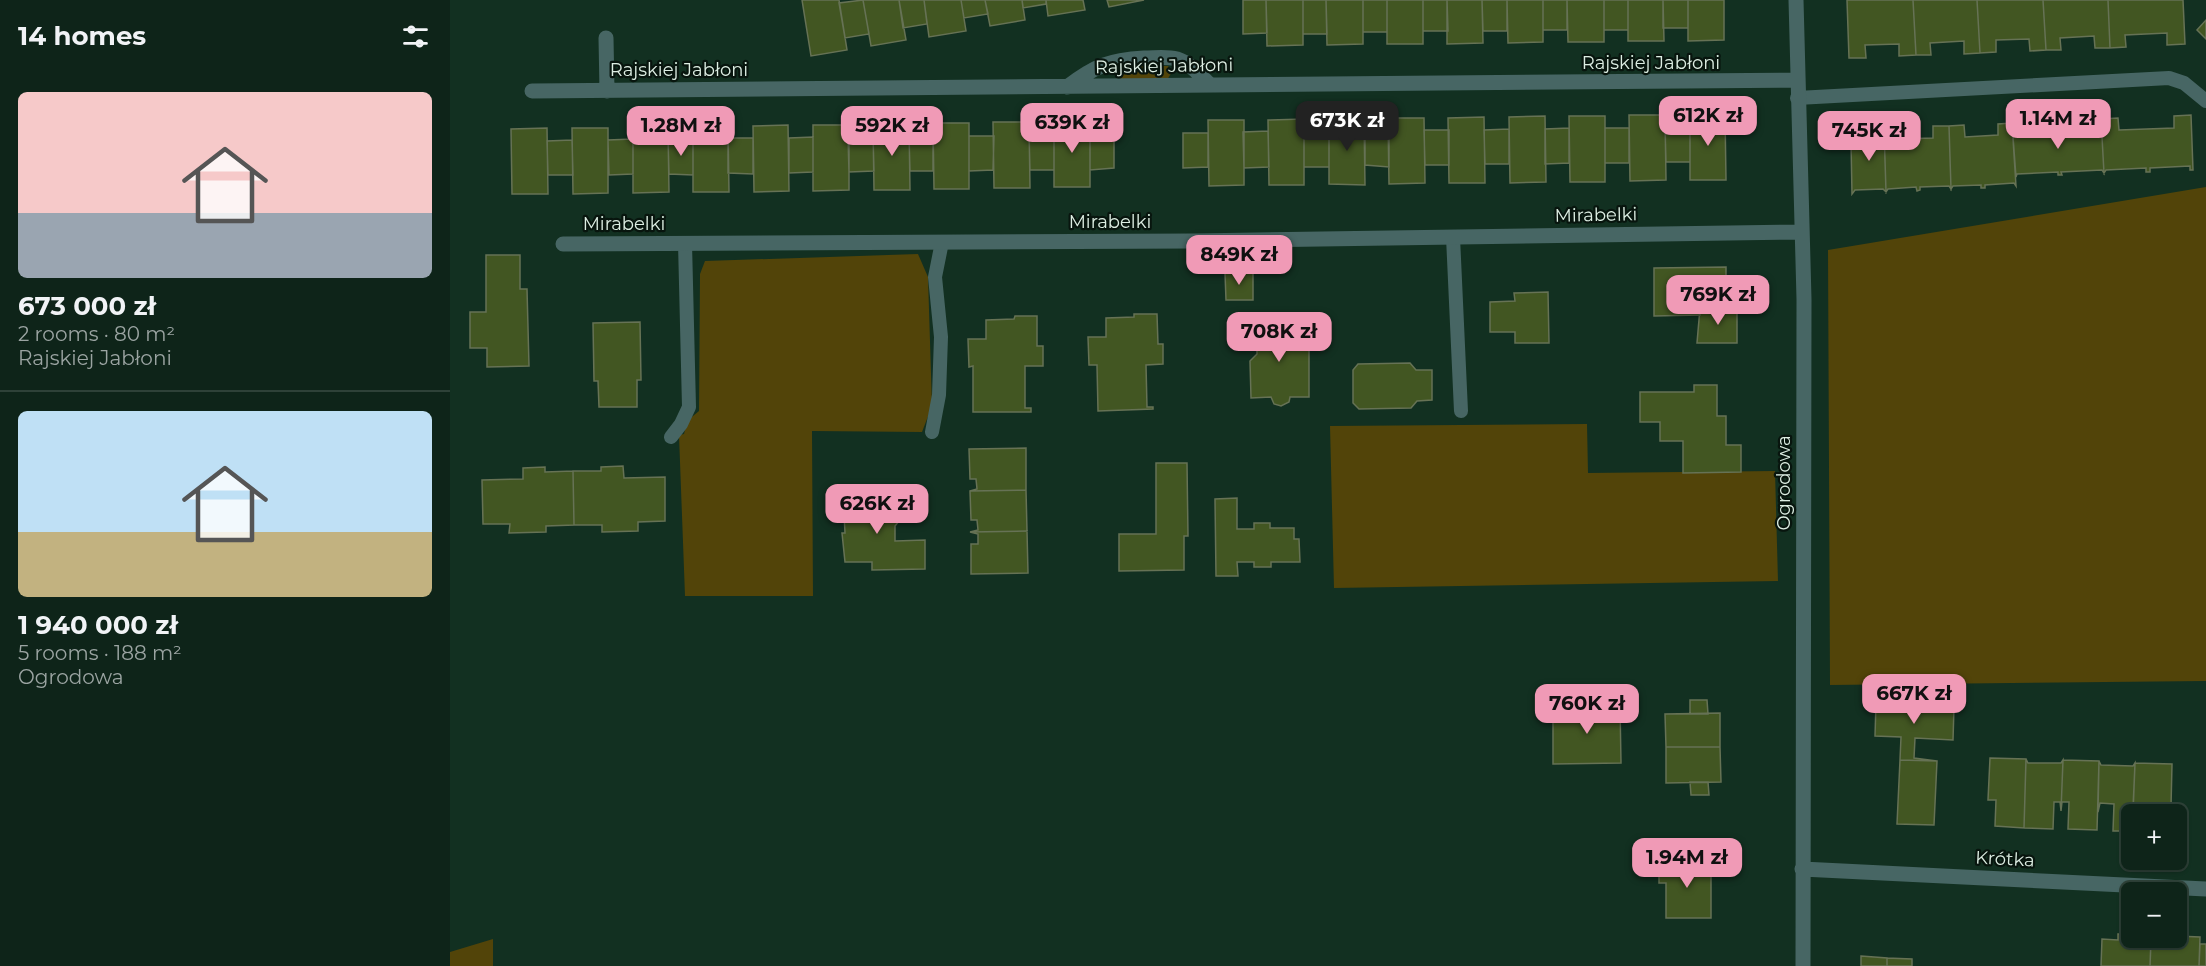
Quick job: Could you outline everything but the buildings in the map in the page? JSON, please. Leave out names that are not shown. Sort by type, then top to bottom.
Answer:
[{"type":"street","name":"Ogrodowa","points":[[1796,0],[1804,356],[1803,966]]},
{"type":"street","points":[[606,38],[607,91]]},
{"type":"street","points":[[1067,87],[1087,72],[1115,59],[1163,57],[1178,59],[1187,64],[1209,85]]},
{"type":"street","name":"Rajskiej Jabłoni","points":[[532,91],[1797,80]]},
{"type":"street","name":"Mirabelki","points":[[563,244],[1801,232]]},
{"type":"street","name":"Krótka","points":[[1802,869],[2206,889]]},
{"type":"lane","points":[[1797,98],[2169,78],[2184,83],[2206,101]]},
{"type":"lane","points":[[1454,237],[1461,411]]},
{"type":"lane","points":[[932,432],[939,396],[941,337],[935,277],[942,242]]},
{"type":"lane","points":[[671,437],[681,424],[689,407],[685,243]]},
{"type":"shaded area","points":[[1125,65],[1168,66],[1172,72],[1167,80],[1120,80],[1119,69]]},
{"type":"shaded area","points":[[2206,187],[2206,681],[1830,685],[1828,250]]},
{"type":"shaded area","points":[[918,254],[928,277],[932,406],[922,432],[812,431],[813,596],[685,596],[679,435],[684,434],[687,421],[699,411],[700,274],[705,261]]},
{"type":"shaded area","points":[[1587,424],[1588,473],[1775,471],[1778,581],[1334,588],[1330,426]]},
{"type":"shaded area","points":[[493,939],[493,966],[450,966],[450,952]]}]
